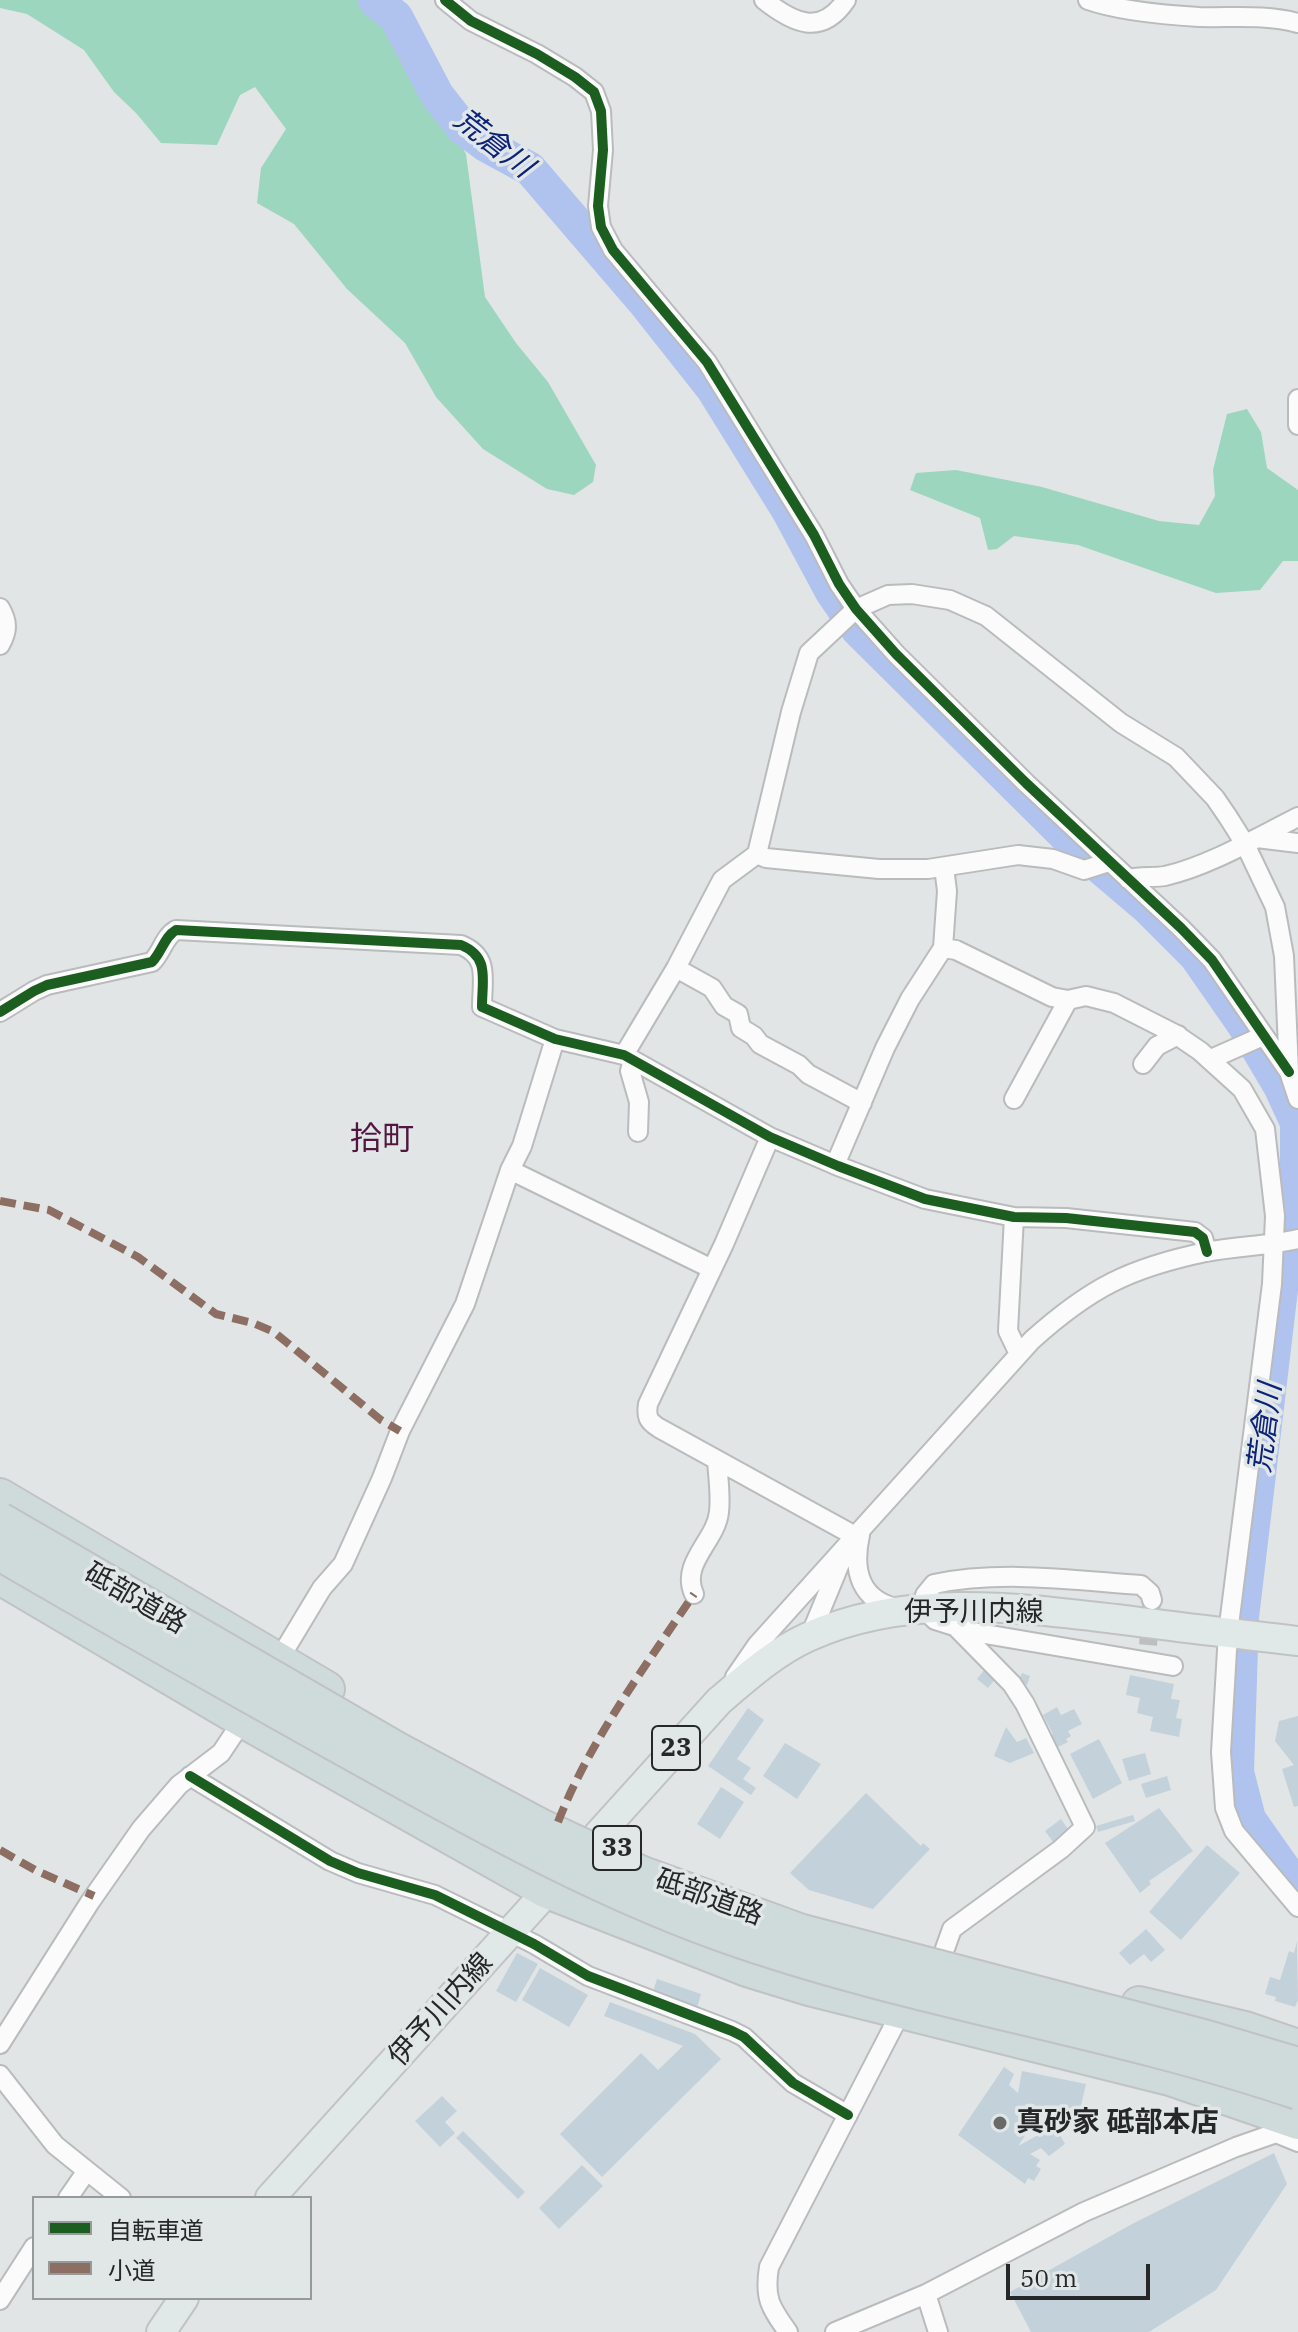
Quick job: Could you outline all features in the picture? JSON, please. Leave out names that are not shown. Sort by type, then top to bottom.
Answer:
[{"type":"highway","name":"33","points":[[0,1496],[528,1806],[664,1868],[792,1915],[876,1941],[1245,2029],[1298,2047]]},
{"type":"highway","name":"砥部道路","points":[[0,1520],[396,1749],[542,1827],[640,1873],[802,1932],[1207,2038],[1298,2065]]},
{"type":"highway","name":"砥部道路","points":[[0,1553],[120,1624],[513,1841],[627,1895],[741,1940],[853,1975],[1171,2055],[1289,2118]]},
{"type":"highway","name":"33","points":[[0,1577],[243,1720],[545,1890],[747,1969],[809,1988],[1170,2078],[1289,2118]]},
{"type":"highway","points":[[243,1720],[278,1661]]},
{"type":"main road","name":"伊予川内線","points":[[272,2196],[545,1890],[719,1701],[752,1672],[810,1636],[917,1609],[998,1607],[1293,1640]]},
{"type":"main road","points":[[161,2332],[183,2300]]},
{"type":"street","points":[[445,0],[471,21],[537,54],[594,92],[601,111],[603,150],[598,206],[601,227],[613,250],[707,362],[856,609],[896,654],[1026,783],[1212,960],[1289,1072]]},
{"type":"street","points":[[764,0],[797,22],[810,24],[827,20],[838,12],[846,0]]},
{"type":"street","points":[[1088,0],[1161,14],[1274,16],[1298,23]]},
{"type":"street","points":[[1298,399],[1298,425]]},
{"type":"street","points":[[638,1132],[639,1102],[629,1057],[722,880],[757,854],[809,653],[856,609],[888,595],[912,594],[960,603],[986,616],[1121,723],[1176,757],[1251,841],[1282,933],[1289,1072],[1298,1099]]},
{"type":"street","points":[[0,608],[6,620],[6,632],[0,645]]},
{"type":"street","points":[[1128,879],[1163,876],[1251,841],[1298,817]]},
{"type":"street","points":[[1251,841],[1298,843]]},
{"type":"street","points":[[757,854],[766,858],[879,869],[944,867],[1018,855],[1053,859],[1084,870],[1109,862]]},
{"type":"street","points":[[835,1165],[910,999],[943,948],[947,891],[944,867]]},
{"type":"street","points":[[0,1012],[47,985],[152,962],[160,954],[169,934],[176,930],[461,945],[473,950],[480,958],[482,1007],[555,1039],[629,1057],[770,1137],[835,1165],[925,1199],[1014,1217],[1066,1218],[1195,1232],[1203,1238],[1207,1252]]},
{"type":"street","points":[[943,948],[956,950],[1052,997],[1068,1000],[1086,996],[1114,1003],[1178,1035],[1211,1059],[1242,1089],[1265,1129],[1275,1216],[1286,1241],[1266,1332],[1231,1633],[1221,1752],[1225,1808],[1234,1831],[1298,1907]]},
{"type":"street","points":[[676,968],[712,988],[724,1006],[738,1014],[741,1028],[760,1044],[862,1103]]},
{"type":"street","points":[[1014,1099],[1068,1000]]},
{"type":"street","points":[[1143,1064],[1157,1046],[1178,1035]]},
{"type":"street","points":[[1211,1059],[1263,1036]]},
{"type":"street","points":[[278,1661],[322,1588],[343,1564],[400,1431],[465,1304],[510,1170],[522,1146],[555,1039]]},
{"type":"street","points":[[770,1137],[648,1404],[646,1416],[659,1428],[854,1537]]},
{"type":"street","points":[[510,1170],[712,1269]]},
{"type":"street","points":[[1014,1217],[1008,1331],[1019,1354]]},
{"type":"street","points":[[719,1701],[757,1645],[1019,1354],[1059,1316],[1107,1283],[1133,1272],[1207,1252],[1286,1241]]},
{"type":"street","points":[[694,1594],[689,1583],[690,1574],[719,1512],[717,1460]]},
{"type":"street","points":[[854,1537],[862,1584],[872,1596],[886,1605],[917,1609],[935,1620],[973,1632],[1147,1654],[1173,1666]]},
{"type":"street","points":[[810,1636],[854,1537]]},
{"type":"street","points":[[917,1609],[934,1584],[998,1577],[1141,1585],[1150,1593],[1152,1600]]},
{"type":"street","points":[[942,1957],[952,1929],[1061,1849],[1085,1827],[1025,1704],[1012,1684],[955,1626]]},
{"type":"street","points":[[0,2044],[133,1840],[179,1785],[221,1753],[243,1720]]},
{"type":"street","points":[[190,1776],[330,1861],[358,1873],[435,1895],[616,1989],[744,2037],[793,2083],[848,2115]]},
{"type":"street","points":[[788,2332],[768,2301],[769,2267],[902,2010]]},
{"type":"street","points":[[0,2075],[55,2145],[118,2196]]},
{"type":"street","points":[[835,2332],[926,2294],[1084,2212],[1236,2147],[1289,2118]]},
{"type":"street","points":[[69,2196],[86,2172]]},
{"type":"street","points":[[0,2300],[32,2250]]},
{"type":"street","points":[[926,2294],[938,2332]]},
{"type":"green space","points":[[0,0],[370,0],[424,78],[466,154],[485,297],[516,343],[548,382],[596,465],[593,482],[574,495],[547,489],[483,449],[436,397],[405,343],[347,289],[294,224],[257,203],[261,168],[286,129],[255,87],[240,95],[217,145],[161,143],[114,92],[84,50],[27,14],[0,8]]},
{"type":"green space","points":[[1247,409],[1261,432],[1267,468],[1298,490],[1298,561],[1283,561],[1260,590],[1216,593],[1078,545],[1014,536],[997,549],[988,550],[980,518],[910,490],[916,473],[956,470],[1042,487],[1159,521],[1199,525],[1215,496],[1213,470],[1227,414]]},
{"type":"building","points":[[985,1669],[996,1678],[988,1688],[977,1679]]},
{"type":"building","points":[[1022,1673],[1030,1676],[1027,1685],[1018,1681]]},
{"type":"building","points":[[1130,1675],[1174,1684],[1171,1699],[1180,1700],[1176,1718],[1182,1719],[1179,1737],[1150,1731],[1153,1717],[1137,1713],[1140,1698],[1126,1695]]},
{"type":"building","points":[[1057,1707],[1061,1715],[1074,1709],[1082,1724],[1068,1731],[1071,1736],[1066,1739],[1068,1742],[1054,1749],[1048,1737],[1053,1734],[1043,1715]]},
{"type":"building","points":[[748,1708],[764,1720],[737,1759],[751,1768],[743,1779],[756,1788],[751,1795],[708,1766]]},
{"type":"building","points":[[1298,1716],[1298,1806],[1294,1807],[1282,1769],[1294,1765],[1275,1741],[1279,1721]]},
{"type":"building","points":[[1006,1727],[1017,1742],[1026,1738],[1034,1753],[1010,1763],[994,1756]]},
{"type":"building","points":[[1099,1739],[1122,1783],[1093,1799],[1070,1754]]},
{"type":"building","points":[[785,1743],[821,1764],[797,1799],[763,1776]]},
{"type":"building","points":[[1145,1753],[1151,1774],[1129,1781],[1122,1759]]},
{"type":"building","points":[[1167,1776],[1171,1790],[1146,1798],[1141,1784]]},
{"type":"building","points":[[721,1787],[744,1802],[720,1839],[697,1824]]},
{"type":"building","points":[[866,1793],[921,1846],[923,1843],[930,1849],[873,1909],[809,1890],[790,1873]]},
{"type":"building","points":[[1159,1808],[1193,1851],[1149,1881],[1151,1884],[1140,1893],[1105,1843]]},
{"type":"building","points":[[1133,1815],[1135,1821],[1098,1832],[1096,1826]]},
{"type":"building","points":[[1061,1819],[1070,1832],[1054,1843],[1045,1831]]},
{"type":"building","points":[[1207,1845],[1240,1873],[1181,1940],[1149,1912]]},
{"type":"building","points":[[1146,1929],[1165,1950],[1151,1962],[1144,1954],[1130,1965],[1119,1953]]},
{"type":"building","points":[[1297,1941],[1298,2000],[1295,2007],[1275,2001],[1276,1997],[1265,1994],[1270,1977],[1280,1980],[1289,1951],[1294,1953]]},
{"type":"building","points":[[517,1953],[538,1964],[516,2002],[496,1991]]},
{"type":"building","points":[[540,1968],[588,1995],[569,2027],[522,2000]]},
{"type":"building","points":[[657,1979],[701,1994],[697,2008],[653,1992]]},
{"type":"building","points":[[610,2002],[695,2034],[721,2059],[602,2177],[560,2134],[641,2053],[658,2070],[683,2046],[604,2016]]},
{"type":"building","name":"真砂家 砥部本店","points":[[1004,2067],[1014,2074],[1009,2085],[1018,2093],[1022,2071],[1086,2084],[1080,2126],[1039,2115],[1018,2146],[1055,2126],[1065,2144],[1049,2156],[1041,2148],[1030,2154],[1040,2160],[1036,2166],[1041,2169],[1034,2181],[1028,2178],[1025,2184],[958,2135]]},
{"type":"building","points":[[442,2096],[457,2111],[445,2122],[455,2133],[440,2147],[415,2121]]},
{"type":"building","points":[[463,2131],[525,2192],[518,2199],[456,2138]]},
{"type":"building","points":[[1274,2153],[1287,2184],[1216,2290],[1149,2332],[1031,2332],[1010,2292],[1132,2224]]},
{"type":"building","points":[[582,2165],[603,2186],[559,2229],[539,2208]]},
{"type":"waterway","name":"荒倉川","points":[[375,0],[396,17],[437,95],[463,128],[486,145],[530,169],[645,303],[713,389],[788,510],[832,592],[858,630],[1080,850],[1147,907],[1196,956],[1244,1025],[1280,1086],[1297,1123],[1297,1182],[1285,1256],[1242,1617],[1237,1772],[1249,1819],[1298,1889]]},
{"type":"tunnel","points":[[1148,1645],[1152,1600]]},
{"type":"marked path","points":[[0,1201],[49,1210],[138,1257],[216,1314],[274,1332],[381,1420],[400,1431]]},
{"type":"marked path","points":[[558,1822],[602,1733],[694,1594]]},
{"type":"marked path","points":[[0,1850],[35,1870],[94,1896]]},
{"type":"cycle path","points":[[445,0],[471,21],[537,54],[594,92],[601,111],[603,150],[598,206],[601,227],[613,250],[707,362],[856,609],[896,654],[1026,783],[1212,960],[1289,1072]]},
{"type":"cycle path","points":[[0,1012],[47,985],[152,962],[176,930],[461,945],[477,956],[480,963],[482,1007],[555,1039],[624,1055],[770,1137],[838,1166],[925,1199],[1014,1217],[1066,1218],[1195,1232],[1203,1238],[1207,1252]]},
{"type":"cycle path","points":[[190,1776],[330,1861],[358,1873],[435,1895],[534,1944],[588,1976],[744,2037],[793,2083],[848,2115]]},
{"type":"place","name":"真砂家 砥部本店","points":[[1000,2123]]},
{"type":"district","name":"拾町","points":[[382,1140]]}]
